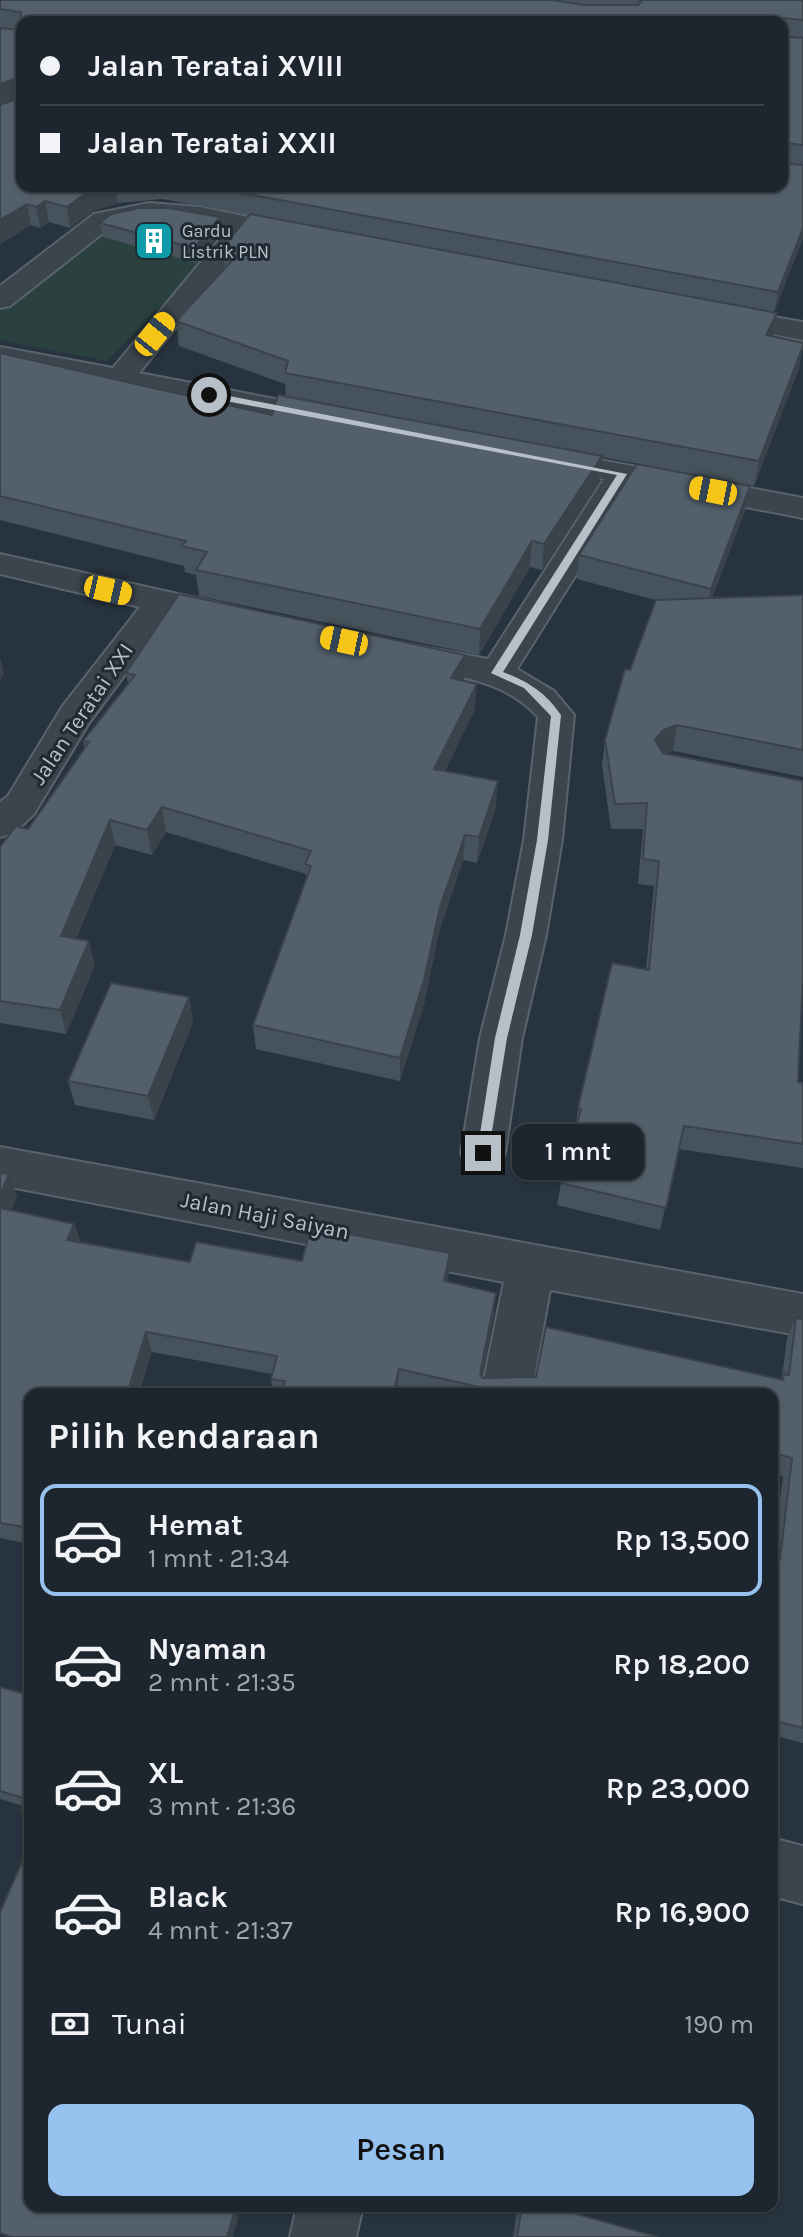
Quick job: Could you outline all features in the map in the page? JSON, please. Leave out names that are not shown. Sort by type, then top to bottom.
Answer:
[{"type":"street","points":[[0,300],[103,220],[119,214],[162,210],[322,240]]},
{"type":"street","points":[[120,378],[245,225]]},
{"type":"street","points":[[694,311],[803,331]]},
{"type":"street","points":[[0,356],[364,424]]},
{"type":"street","points":[[516,453],[803,508]]},
{"type":"street","points":[[497,673],[623,474]]},
{"type":"street","points":[[0,564],[268,625]]},
{"type":"street","name":"Jalan Teratai XXI","points":[[0,823],[21,805],[75,716],[161,602]]},
{"type":"street","points":[[375,648],[497,673],[528,685],[556,715],[543,840],[526,935],[501,1038],[483,1153]]},
{"type":"street","name":"Jalan Haji Saiyan","points":[[0,1166],[803,1315]]},
{"type":"street","points":[[507,1388],[531,1266]]},
{"type":"street","points":[[778,1869],[803,1875]]},
{"type":"street","points":[[323,2237],[329,2212]]},
{"type":"green space","points":[[114,217],[228,238],[107,361],[0,340],[0,311]]},
{"type":"building","points":[[0,0],[552,0],[584,5],[638,5],[639,0],[803,0],[803,20],[788,16],[21,16],[21,12],[0,9]]},
{"type":"building","points":[[0,28],[16,30],[16,78],[0,84]]},
{"type":"building","points":[[788,36],[803,38],[803,145],[788,143]]},
{"type":"building","points":[[16,99],[16,192],[87,192],[67,207],[45,201],[36,207],[27,204],[0,220],[0,105]]},
{"type":"building","points":[[788,163],[803,165],[803,228],[778,292],[236,192],[788,192]]},
{"type":"building","points":[[139,208],[168,208],[220,217],[194,248],[100,223],[111,214]]},
{"type":"building","points":[[250,214],[777,313],[766,335],[803,343],[803,346],[759,461],[285,373],[288,361],[176,321],[240,252],[223,247]]},
{"type":"building","points":[[0,353],[272,415],[278,395],[602,456],[544,544],[532,541],[480,629],[196,570],[207,552],[181,546],[186,541],[0,496]]},
{"type":"building","points":[[637,464],[750,486],[711,589],[579,555]]},
{"type":"building","points":[[179,594],[465,655],[451,678],[477,684],[434,769],[498,781],[479,837],[465,835],[440,907],[424,980],[400,1058],[253,1025],[311,866],[305,864],[311,851],[162,807],[147,830],[110,820],[61,936],[89,941],[60,1010],[0,1001],[0,847],[16,826],[28,829],[89,742],[83,741],[135,675],[126,673]]},
{"type":"building","points":[[803,595],[803,750],[677,725],[663,730],[655,740],[663,753],[803,781],[803,975],[798,1082],[803,1083],[803,1144],[684,1126],[666,1208],[561,1183],[581,1109],[578,1108],[612,963],[649,970],[659,861],[643,859],[647,803],[615,804],[605,740],[625,669],[630,670],[656,600]]},
{"type":"building","points":[[111,983],[189,997],[148,1096],[68,1081]]},
{"type":"building","points":[[0,1173],[9,1174],[0,1196]]},
{"type":"building","points":[[0,1208],[74,1224],[67,1240],[190,1262],[196,1242],[302,1261],[311,1227],[450,1253],[444,1281],[496,1293],[480,1374],[483,1378],[536,1377],[546,1327],[783,1380],[784,1374],[789,1375],[796,1318],[803,1319],[803,1728],[778,1722],[778,1558],[792,1458],[778,1454],[778,1388],[483,1388],[399,1369],[394,1388],[282,1388],[285,1381],[271,1379],[277,1356],[146,1332],[129,1388],[24,1388],[24,1527],[0,1523]]},
{"type":"building","points":[[0,1687],[24,1694],[24,1798],[0,1791]]},
{"type":"building","points":[[24,1858],[24,2212],[234,2212],[227,2237],[11,2237],[0,2233],[0,1912]]},
{"type":"building","points":[[521,2212],[570,2212],[658,2237],[517,2237]]},
{"type":"place","name":"Gardu Listrik PLN","points":[[154,241]]},
{"type":"route","points":[[209,395],[623,474],[497,673],[528,685],[556,715],[543,840],[526,935],[501,1038],[483,1153]]}]
